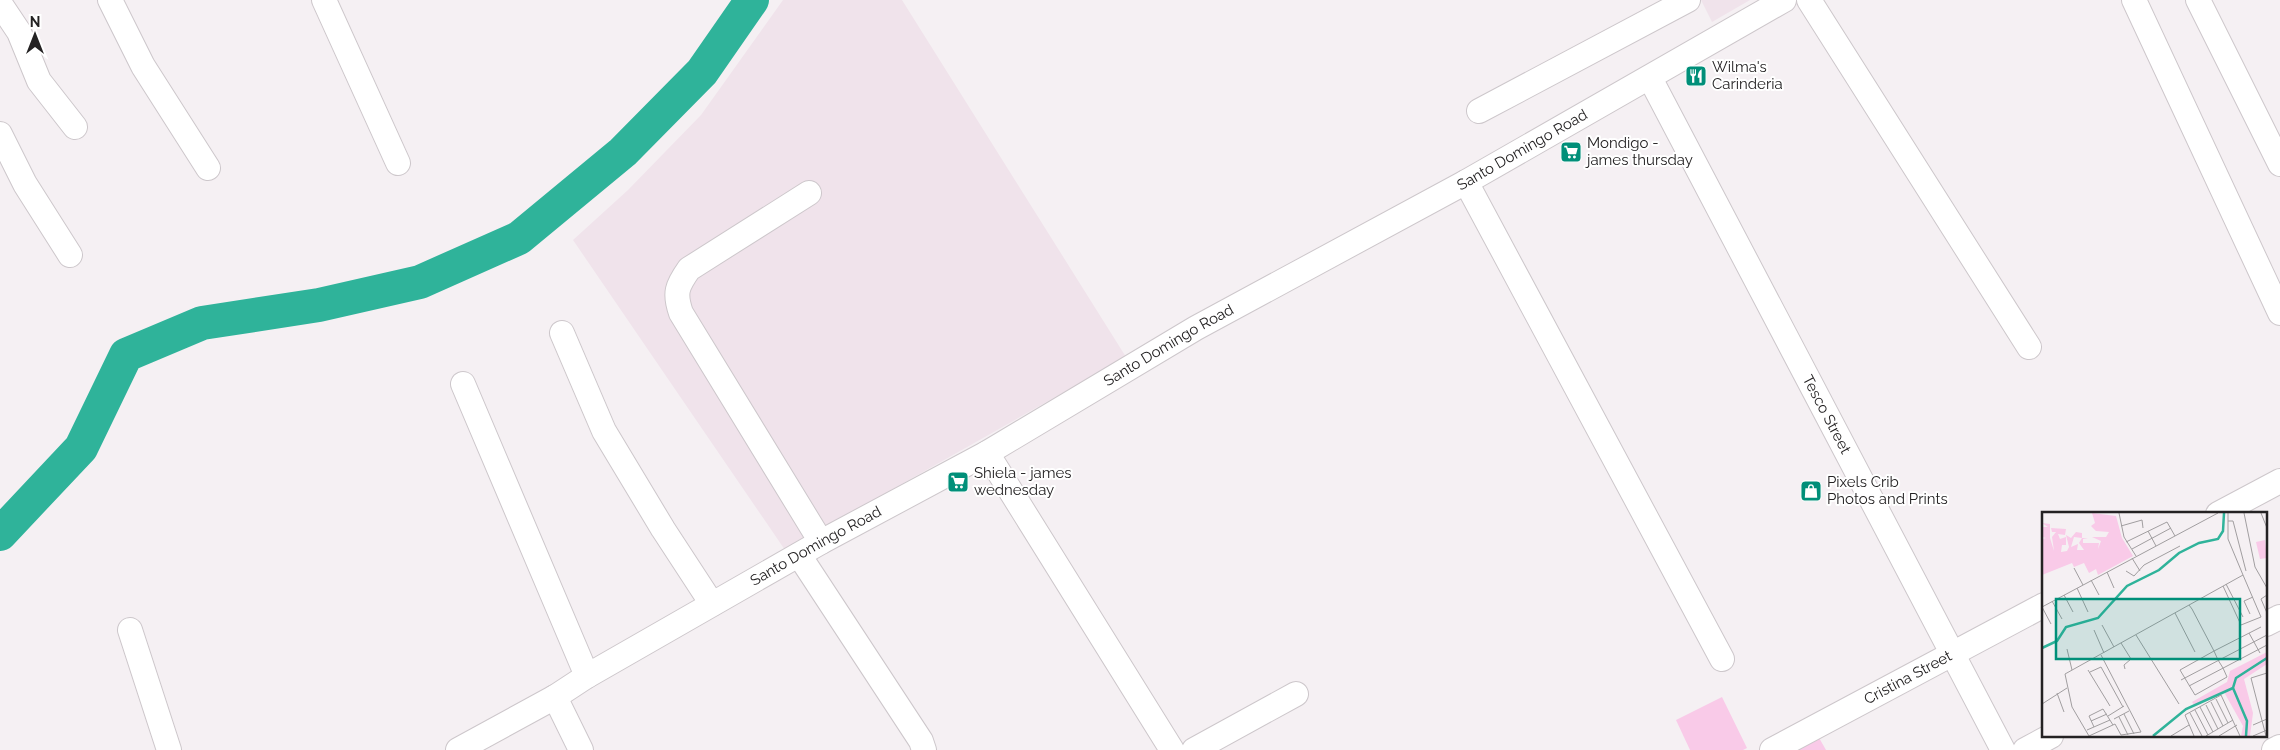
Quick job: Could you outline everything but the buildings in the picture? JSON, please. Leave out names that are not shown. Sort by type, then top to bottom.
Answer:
[{"type":"street","points":[[110,0],[143,66],[208,168]]},
{"type":"street","points":[[324,0],[398,163]]},
{"type":"street","points":[[1478,110],[1688,0]]},
{"type":"street","name":"Santo Domingo Road","points":[[458,750],[555,697],[587,676],[821,542],[987,453],[1196,328],[1466,182],[1784,0]]},
{"type":"street","points":[[1809,0],[2029,347]]},
{"type":"street","points":[[2134,0],[2280,313]]},
{"type":"street","points":[[2198,0],[2280,164]]},
{"type":"street","points":[[4,4],[19,32],[39,81],[75,128]]},
{"type":"street","name":"Tesco Street","points":[[1650,78],[2003,750]]},
{"type":"street","points":[[0,134],[25,184],[70,255]]},
{"type":"street","points":[[1466,182],[1722,659]]},
{"type":"street","points":[[809,193],[689,269],[679,284],[676,298],[681,313],[821,542]]},
{"type":"street","points":[[562,333],[604,431],[663,529],[712,604]]},
{"type":"street","points":[[463,384],[587,676]]},
{"type":"street","points":[[987,453],[1172,750]]},
{"type":"street","points":[[2222,512],[2280,482]]},
{"type":"street","points":[[799,555],[921,741],[924,750]]},
{"type":"street","name":"Cristina Street","points":[[1772,750],[2042,606]]},
{"type":"street","points":[[2268,623],[2280,617]]},
{"type":"street","points":[[130,630],[170,750]]},
{"type":"street","points":[[1194,750],[1296,694]]},
{"type":"street","points":[[555,697],[580,750]]},
{"type":"street","points":[[2025,750],[2047,738]]},
{"type":"street","points":[[2274,750],[2280,747]]},
{"type":"shaded area","points":[[783,0],[902,0],[1126,357],[785,550],[573,240],[628,190],[701,115]]},
{"type":"shaded area","points":[[1701,0],[1750,0],[1712,22]]},
{"type":"shaded area","points":[[1722,697],[1747,748],[1743,750],[1690,750],[1676,720]]},
{"type":"shaded area","points":[[1818,736],[1826,750],[1791,750]]},
{"type":"waterway","points":[[0,534],[81,448],[126,355],[202,323],[319,305],[420,282],[519,238],[623,152],[702,72],[752,0]]},
{"type":"place","name":"Wilma's Carinderia","points":[[1696,76]]},
{"type":"place","name":"Mondigo - james thursday","points":[[1571,152]]},
{"type":"place","name":"Shiela - james wednesday","points":[[958,482]]},
{"type":"place","name":"Pixels Crib Photos and Prints","points":[[1811,491]]}]
